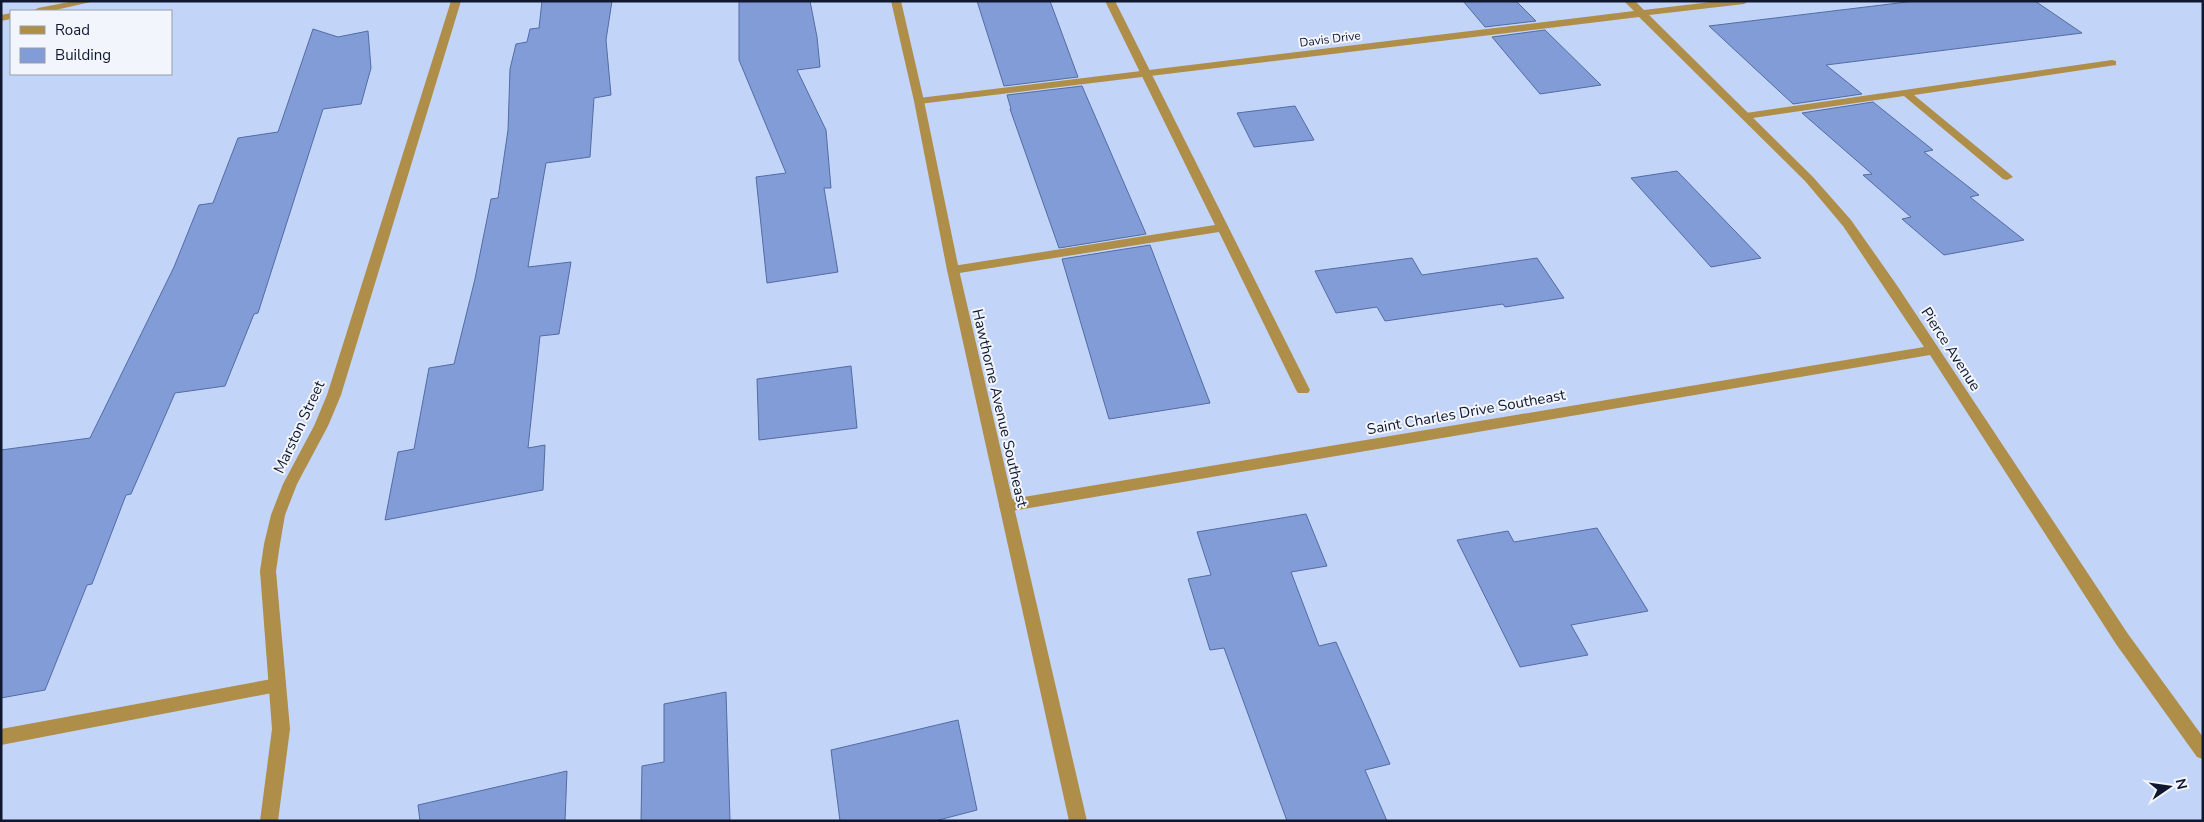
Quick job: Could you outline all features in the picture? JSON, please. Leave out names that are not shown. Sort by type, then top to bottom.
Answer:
[{"type":"street","points":[[43,10],[90,1]]},
{"type":"street","name":"Marston Street","points":[[269,821],[281,729],[268,571],[278,515],[290,484],[321,426],[334,395],[456,1]]},
{"type":"street","name":"Hawthorne Avenue Southeast","points":[[896,1],[919,101],[953,270],[1078,821]]},
{"type":"street","points":[[1110,1],[1303,390]]},
{"type":"street","name":"Pierce Avenue","points":[[1629,1],[1809,179],[1847,223],[1887,279],[2122,639],[2203,751]]},
{"type":"street","name":"Davis Drive","points":[[919,101],[1146,75],[1744,1]]},
{"type":"street","points":[[1746,116],[2112,63]]},
{"type":"street","points":[[1906,92],[2007,177]]},
{"type":"street","points":[[953,270],[1223,228]]},
{"type":"street","name":"Saint Charles Drive Southeast","points":[[1006,506],[1932,350]]},
{"type":"street","points":[[1,737],[277,685]]},
{"type":"building","points":[[542,1],[612,1],[606,40],[611,95],[594,98],[590,157],[546,163],[528,267],[571,262],[559,334],[540,336],[528,448],[545,445],[543,490],[385,520],[398,452],[414,449],[429,368],[454,364],[475,279],[491,199],[498,198],[508,130],[510,69],[516,44],[527,42],[530,29],[539,28]]},
{"type":"building","points":[[739,1],[810,1],[817,37],[820,67],[797,70],[826,130],[831,188],[824,188],[838,272],[767,283],[756,177],[786,173],[739,60]]},
{"type":"building","points":[[977,1],[1050,1],[1078,77],[1004,86]]},
{"type":"building","points":[[1463,1],[1516,1],[1536,21],[1485,27]]},
{"type":"building","points":[[1915,1],[2035,1],[2082,33],[1826,65],[1862,94],[1793,104],[1709,26]]},
{"type":"building","points":[[313,29],[338,37],[368,31],[371,68],[361,104],[323,109],[258,313],[254,314],[225,386],[175,393],[131,494],[126,495],[92,584],[87,585],[45,690],[1,698],[1,450],[90,438],[174,267],[199,205],[213,203],[238,138],[278,132]]},
{"type":"building","points":[[1545,30],[1601,85],[1540,94],[1492,37]]},
{"type":"building","points":[[1082,86],[1146,234],[1059,248],[1010,109],[1007,95]]},
{"type":"building","points":[[1873,102],[1933,150],[1924,152],[1979,195],[1970,197],[2024,240],[1944,255],[1902,219],[1911,217],[1863,175],[1872,174],[1802,113]]},
{"type":"building","points":[[1295,106],[1314,140],[1254,147],[1237,113]]},
{"type":"building","points":[[1677,171],[1761,258],[1711,267],[1631,178]]},
{"type":"building","points":[[1150,245],[1210,403],[1109,419],[1062,259]]},
{"type":"building","points":[[1412,258],[1422,275],[1537,258],[1564,298],[1505,307],[1503,304],[1385,321],[1377,307],[1336,313],[1315,271]]},
{"type":"building","points":[[851,366],[857,428],[759,440],[757,379]]},
{"type":"building","points":[[1306,514],[1327,566],[1291,572],[1319,646],[1336,642],[1390,764],[1365,770],[1387,821],[1287,821],[1224,648],[1210,650],[1188,579],[1211,575],[1197,532]]},
{"type":"building","points":[[1597,528],[1648,611],[1571,625],[1588,655],[1520,667],[1457,540],[1508,531],[1514,542]]},
{"type":"building","points":[[726,692],[730,821],[641,821],[642,766],[664,762],[664,704]]},
{"type":"building","points":[[958,720],[977,810],[935,821],[840,821],[831,750]]},
{"type":"building","points":[[567,771],[565,821],[420,821],[418,805]]}]
